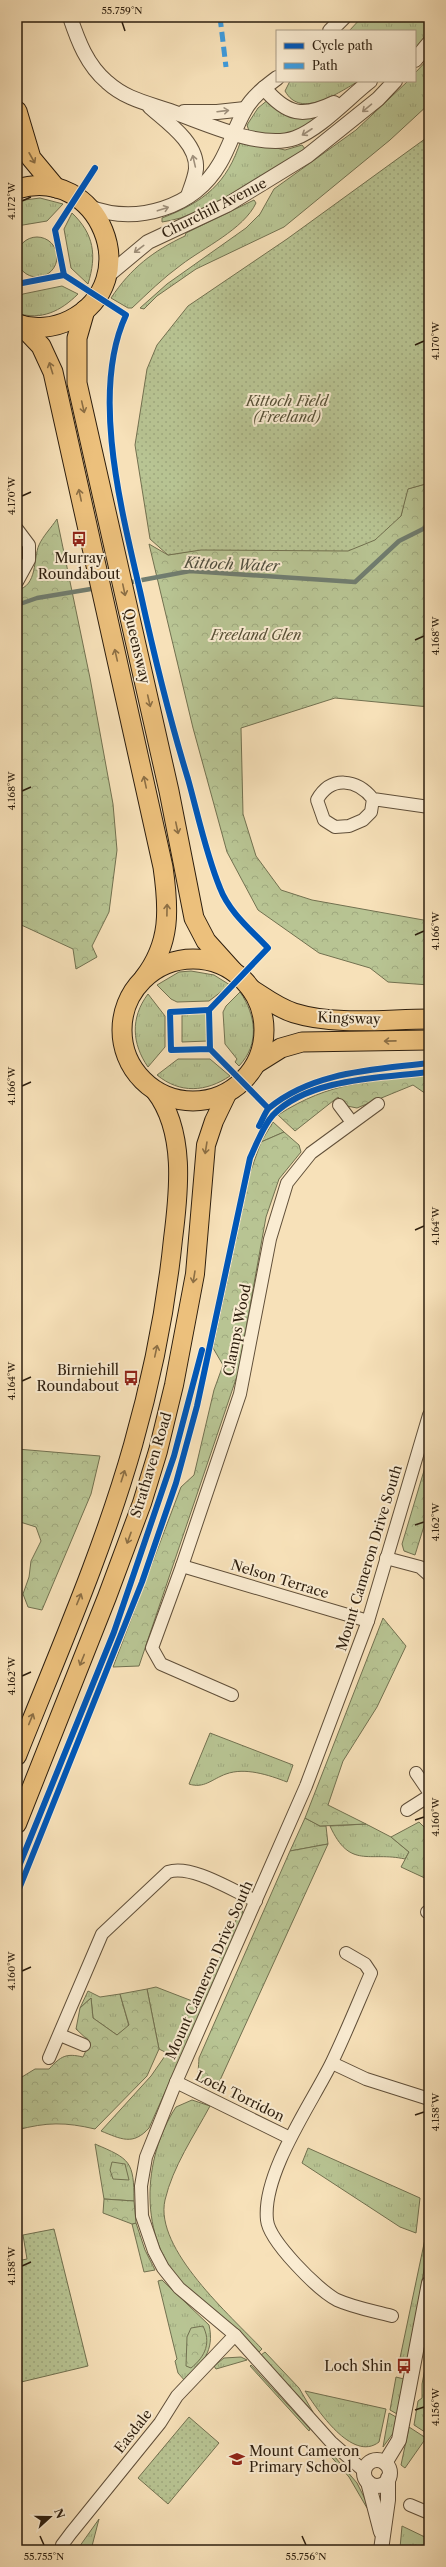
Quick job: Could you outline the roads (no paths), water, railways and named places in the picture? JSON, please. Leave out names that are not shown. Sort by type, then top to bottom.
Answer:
[{"type":"highway","points":[[17,111],[31,158],[56,188]]},
{"type":"highway","points":[[17,189],[38,186],[56,188],[70,194],[89,208],[99,220],[106,236],[109,252],[107,276],[98,294],[85,310],[59,325],[44,327],[19,324]]},
{"type":"highway","name":"Queensway","points":[[85,310],[78,338],[76,372],[169,791],[194,918],[210,946],[233,971]]},
{"type":"highway","name":"Queensway","points":[[19,324],[41,346],[51,366],[147,793],[166,894],[167,921],[158,960],[144,978]]},
{"type":"highway","points":[[188,959],[211,961],[233,971],[251,989],[260,1006],[264,1025],[263,1044],[257,1063],[245,1080],[228,1092],[199,1102],[176,1099],[155,1091],[137,1074],[130,1064],[122,1032],[128,1001],[144,978],[165,965],[188,959]]},
{"type":"highway","name":"Kingsway","points":[[251,989],[275,1005],[309,1016],[327,1019],[429,1019]]},
{"type":"highway","name":"Kingsway","points":[[257,1063],[281,1048],[302,1042],[429,1040]]},
{"type":"main road","name":"Strathaven Road","points":[[17,1756],[103,1537],[133,1445],[156,1349],[170,1272],[178,1183],[173,1129],[166,1106],[155,1091]]},
{"type":"main road","name":"Strathaven Road","points":[[17,1824],[107,1597],[142,1503],[158,1450],[174,1385],[195,1274],[206,1145],[214,1121],[228,1092]]},
{"type":"street","points":[[70,17],[79,42],[90,63],[106,82],[118,91],[148,106],[172,111],[233,132],[269,141],[294,138],[305,133],[369,82]]},
{"type":"street","points":[[331,30],[344,17]]},
{"type":"street","points":[[416,59],[423,49]]},
{"type":"street","name":"Churchill Avenue","points":[[89,208],[111,214],[145,214],[177,204],[187,198],[212,174],[220,162],[245,109],[264,88],[276,79]]},
{"type":"street","name":"Churchill Avenue","points":[[107,276],[148,242],[227,205],[307,156],[378,98],[394,82]]},
{"type":"street","points":[[264,88],[288,110],[309,113],[352,94]]},
{"type":"street","points":[[148,106],[184,139],[195,159],[196,168],[187,198]]},
{"type":"street","points":[[172,111],[203,113],[245,109]]},
{"type":"street","points":[[17,529],[29,545],[29,560],[17,582]]},
{"type":"street","points":[[373,799],[371,812],[363,820],[349,826],[335,827],[324,820],[317,800],[324,788],[339,782],[364,788],[373,799],[429,807]]},
{"type":"street","name":"Clamps Wood","points":[[232,1695],[161,1664],[152,1648],[182,1566],[240,1394],[270,1239],[287,1183],[311,1153],[351,1121],[378,1104]]},
{"type":"street","points":[[339,1105],[351,1121]]},
{"type":"street","name":"Mount Cameron Drive South","points":[[366,2477],[331,2442],[235,2335],[179,2288],[163,2268],[154,2251],[142,2216],[141,2186],[146,2156],[176,2082],[306,1786],[368,1621],[429,1415]]},
{"type":"street","points":[[386,1558],[420,1567],[429,1575]]},
{"type":"street","name":"Nelson Terrace","points":[[182,1566],[368,1621]]},
{"type":"street","points":[[416,1773],[429,1792]]},
{"type":"street","points":[[407,1810],[429,1796]]},
{"type":"street","points":[[49,2058],[60,2036],[102,1934],[168,1872],[178,1869],[194,1872],[256,1901]]},
{"type":"street","name":"Loch Torridon","points":[[346,1953],[365,1964],[371,1973],[332,2063],[290,2138],[267,2204],[267,2221],[272,2236],[318,2286],[336,2299],[352,2306],[392,2316]]},
{"type":"street","points":[[60,2036],[84,2045]]},
{"type":"street","points":[[332,2063],[366,2079],[429,2099]]},
{"type":"street","name":"Loch Torridon","points":[[176,2082],[290,2138]]},
{"type":"street","points":[[385,2463],[399,2440],[427,2302],[429,2283]]},
{"type":"street","name":"Easdale","points":[[61,2550],[62,2545],[71,2533],[160,2423],[177,2396],[235,2335]]},
{"type":"street","points":[[382,2543],[366,2477],[372,2461],[385,2463]]},
{"type":"street","points":[[382,2543],[388,2500],[389,2470],[385,2463]]},
{"type":"street","points":[[366,2477],[380,2485],[388,2478]]},
{"type":"street","points":[[410,2505],[429,2513]]},
{"type":"waterway","name":"Kittoch Water","points":[[126,583],[190,571],[355,582],[399,541],[429,526]]},
{"type":"waterway","name":"Kittoch Water","points":[[17,605],[37,598],[97,588]]},
{"type":"place","name":"Murray Roundabout","points":[[79,539]]},
{"type":"place","name":"Birniehill Roundabout","points":[[131,1378]]},
{"type":"place","name":"Loch Shin","points":[[404,2366]]},
{"type":"place","name":"Mount Cameron Primary School","points":[[237,2459]]},
{"type":"park label","name":"Kittoch Field (Freeland)","points":[[287,410]]},
{"type":"park label","name":"Freeland Glen","points":[[256,635]]}]
